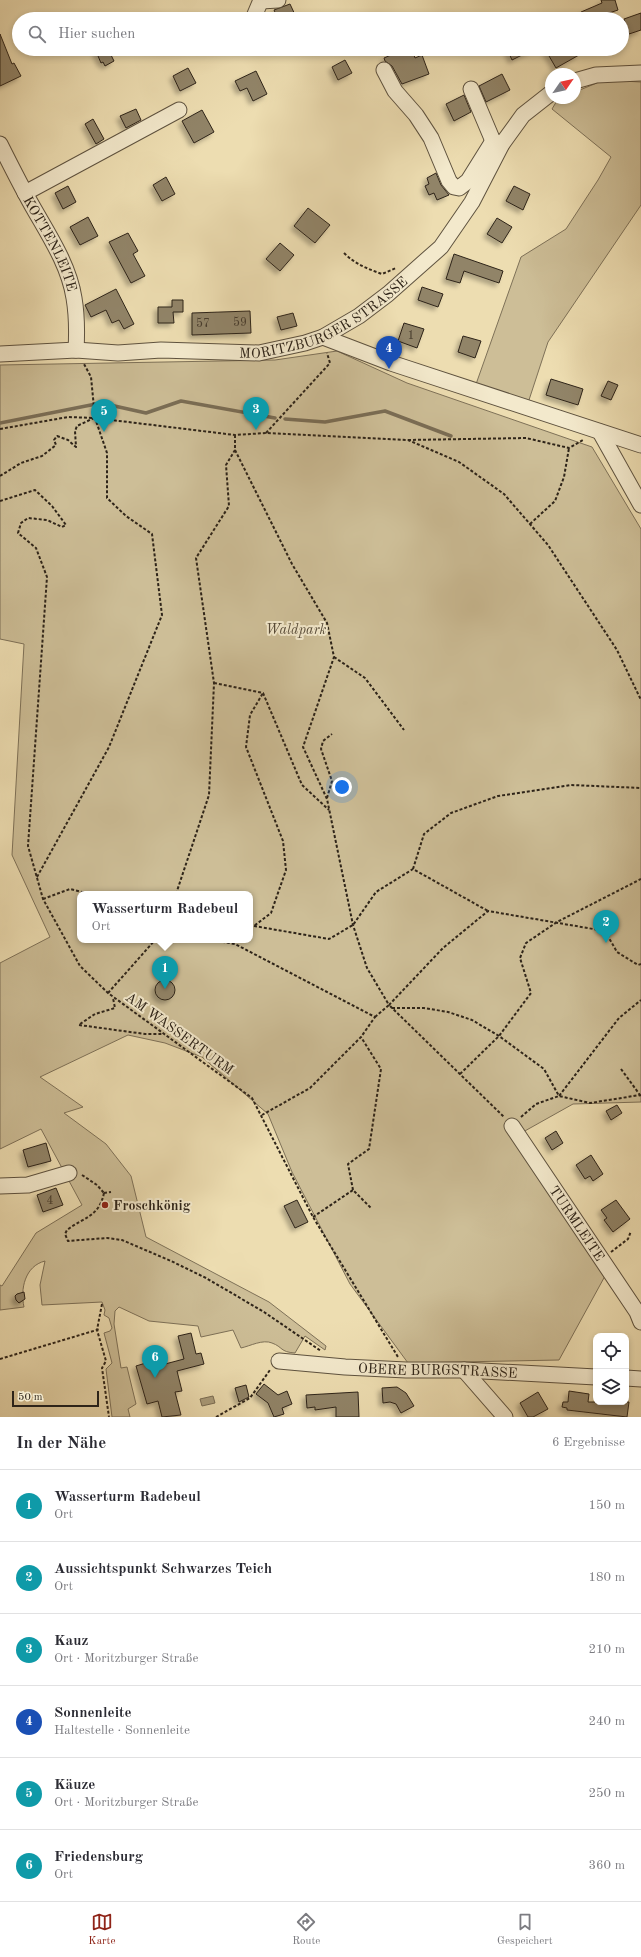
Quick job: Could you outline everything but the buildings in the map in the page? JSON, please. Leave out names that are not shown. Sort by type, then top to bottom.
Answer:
[{"type":"street","points":[[256,12],[261,1],[278,0]]},
{"type":"street","points":[[384,70],[395,91],[416,115],[431,138],[449,181],[454,187],[459,188],[468,181],[498,143],[471,89]]},
{"type":"street","points":[[581,79],[596,75],[641,73]]},
{"type":"street","name":"MORITZBURGER STRASSE","points":[[0,354],[76,350],[118,353],[161,350],[259,353],[306,343],[324,337],[359,316],[412,274],[441,247],[472,202],[498,143],[523,115],[545,98]]},
{"type":"street","points":[[24,193],[178,110]]},
{"type":"street","name":"KOTTENLEITE","points":[[0,144],[4,165],[24,193],[57,250],[69,279],[75,305],[76,350]]},
{"type":"street","points":[[324,337],[392,363],[641,445]]},
{"type":"street","points":[[600,432],[641,505]]},
{"type":"street","name":"TURMLEITE","points":[[512,1126],[602,1259],[641,1322]]},
{"type":"street","points":[[0,1186],[28,1185],[69,1172]]},
{"type":"street","name":"OBERE BURGSTRASSE","points":[[275,1365],[406,1370],[464,1370],[593,1377]]},
{"type":"street","points":[[464,1370],[505,1417]]},
{"type":"street","points":[[629,1378],[641,1379]]},
{"type":"path","points":[[344,253],[352,260],[366,268],[382,274],[403,266],[412,274]]},
{"type":"path","points":[[36,877],[109,747],[162,615],[152,534],[126,516],[107,498],[107,453],[95,418],[91,377],[76,350]]},
{"type":"path","points":[[266,433],[330,363]]},
{"type":"path","points":[[0,429],[68,417],[95,418],[235,435],[266,433],[408,440],[526,438],[569,448],[564,477],[555,501],[530,524]]},
{"type":"path","points":[[0,476],[21,463],[42,456],[56,445],[54,440],[57,436],[68,440],[76,447],[75,435],[77,426],[95,418]]},
{"type":"path","points":[[235,435],[235,450],[292,564],[327,623],[334,658],[303,747],[327,799],[353,925],[367,968],[388,1005],[512,1126],[536,1104],[559,1096],[590,1103],[641,1095],[621,1069]]},
{"type":"path","points":[[408,440],[459,462],[504,494],[548,545],[617,650],[641,700]]},
{"type":"path","points":[[177,891],[208,795],[214,683],[196,558],[228,506],[226,465],[235,450]]},
{"type":"path","name":"AM WASSERTURM","points":[[0,501],[35,490],[52,506],[66,525],[62,527],[47,520],[28,518],[22,523],[18,533],[36,548],[47,577],[28,846],[43,899],[80,966],[108,993],[252,1098],[313,1217],[406,1370]]},
{"type":"path","points":[[334,658],[365,678],[404,730]]},
{"type":"path","points":[[214,683],[262,693]]},
{"type":"path","points":[[262,693],[302,785],[329,810]]},
{"type":"path","points":[[254,926],[271,913],[286,870],[282,841],[246,747],[250,715],[262,693]]},
{"type":"path","points":[[327,799],[332,781],[321,749],[323,741],[332,734]]},
{"type":"path","points":[[254,926],[329,939],[353,925],[376,892],[413,869],[424,834],[451,813],[498,796],[571,785],[641,788]]},
{"type":"path","points":[[413,869],[488,910],[605,931],[617,952],[638,965],[641,964]]},
{"type":"path","points":[[460,1074],[499,1036],[532,993],[520,958],[526,943],[557,922],[641,879]]},
{"type":"path","points":[[43,899],[70,888],[80,891]]},
{"type":"path","points":[[262,1115],[310,1088],[361,1037],[375,1017],[443,948],[488,910]]},
{"type":"path","points":[[108,993],[152,943]]},
{"type":"path","points":[[229,943],[235,944],[375,1017]]},
{"type":"path","points":[[112,996],[115,1008],[95,1014],[79,1025],[145,1034],[164,1034]]},
{"type":"path","points":[[559,1096],[619,1018],[641,1000]]},
{"type":"path","points":[[392,1008],[424,1008],[448,1012],[472,1020],[499,1036],[544,1069],[559,1096]]},
{"type":"path","points":[[361,1037],[380,1070],[369,1149],[348,1164],[353,1190],[371,1208]]},
{"type":"path","points":[[69,1172],[77,1173],[86,1177],[97,1185],[104,1193],[111,1193]]},
{"type":"path","points":[[313,1217],[353,1190]]},
{"type":"path","points":[[104,1193],[99,1209],[94,1214],[67,1230],[65,1234],[68,1241],[107,1238],[122,1240],[171,1261],[206,1278],[264,1312],[326,1354]]},
{"type":"path","points":[[602,1259],[628,1239],[631,1231]]},
{"type":"path","points":[[102,1304],[99,1330],[106,1361],[102,1368],[110,1417]]},
{"type":"path","points":[[0,1359],[99,1330]]},
{"type":"path","points":[[216,1417],[250,1398],[275,1365]]},
{"type":"green space","points":[[604,80],[641,82],[641,205],[548,342],[528,403],[475,387],[521,257],[566,229],[611,157],[552,109],[555,104],[581,104],[581,90]]},
{"type":"green space","name":"Waldpark","points":[[337,351],[407,383],[592,447],[641,529],[641,1102],[573,1104],[523,1132],[605,1276],[559,1360],[408,1363],[350,1284],[292,1172],[268,1114],[202,1057],[165,1043],[128,1035],[40,1077],[83,1107],[64,1113],[106,1144],[131,1176],[146,1237],[269,1302],[326,1346],[325,1350],[305,1336],[295,1353],[287,1352],[268,1342],[261,1342],[241,1348],[233,1330],[201,1337],[198,1326],[149,1321],[119,1307],[115,1311],[114,1324],[121,1368],[127,1367],[136,1404],[128,1409],[130,1417],[112,1417],[106,1369],[112,1363],[104,1333],[110,1331],[112,1328],[109,1318],[104,1315],[105,1310],[102,1302],[42,1305],[40,1285],[45,1261],[33,1268],[26,1279],[23,1293],[24,1307],[0,1310],[0,1285],[2,1286],[36,1233],[82,1205],[41,1129],[0,1149],[0,963],[50,937],[12,855],[24,644],[0,639],[0,365],[275,360]]},
{"type":"shaded area","points":[[213,1396],[215,1403],[202,1406],[200,1399]]},
{"type":"waterway","points":[[0,423],[101,403],[146,413],[181,401],[275,418]]},
{"type":"waterway","points":[[285,419],[325,422],[385,411],[451,436]]},
{"type":"place","name":"Sonnenleite","points":[[389,369]]},
{"type":"place","name":"Kauz","points":[[256,430]]},
{"type":"place","name":"Käuze","points":[[104,432]]},
{"type":"place","name":"Aussichtspunkt Schwarzes Teich","points":[[606,943]]},
{"type":"place","name":"Wasserturm Radebeul","points":[[165,989]]},
{"type":"place","name":"Froschkönig","points":[[105,1205]]},
{"type":"place","name":"Friedensburg","points":[[155,1378]]}]
